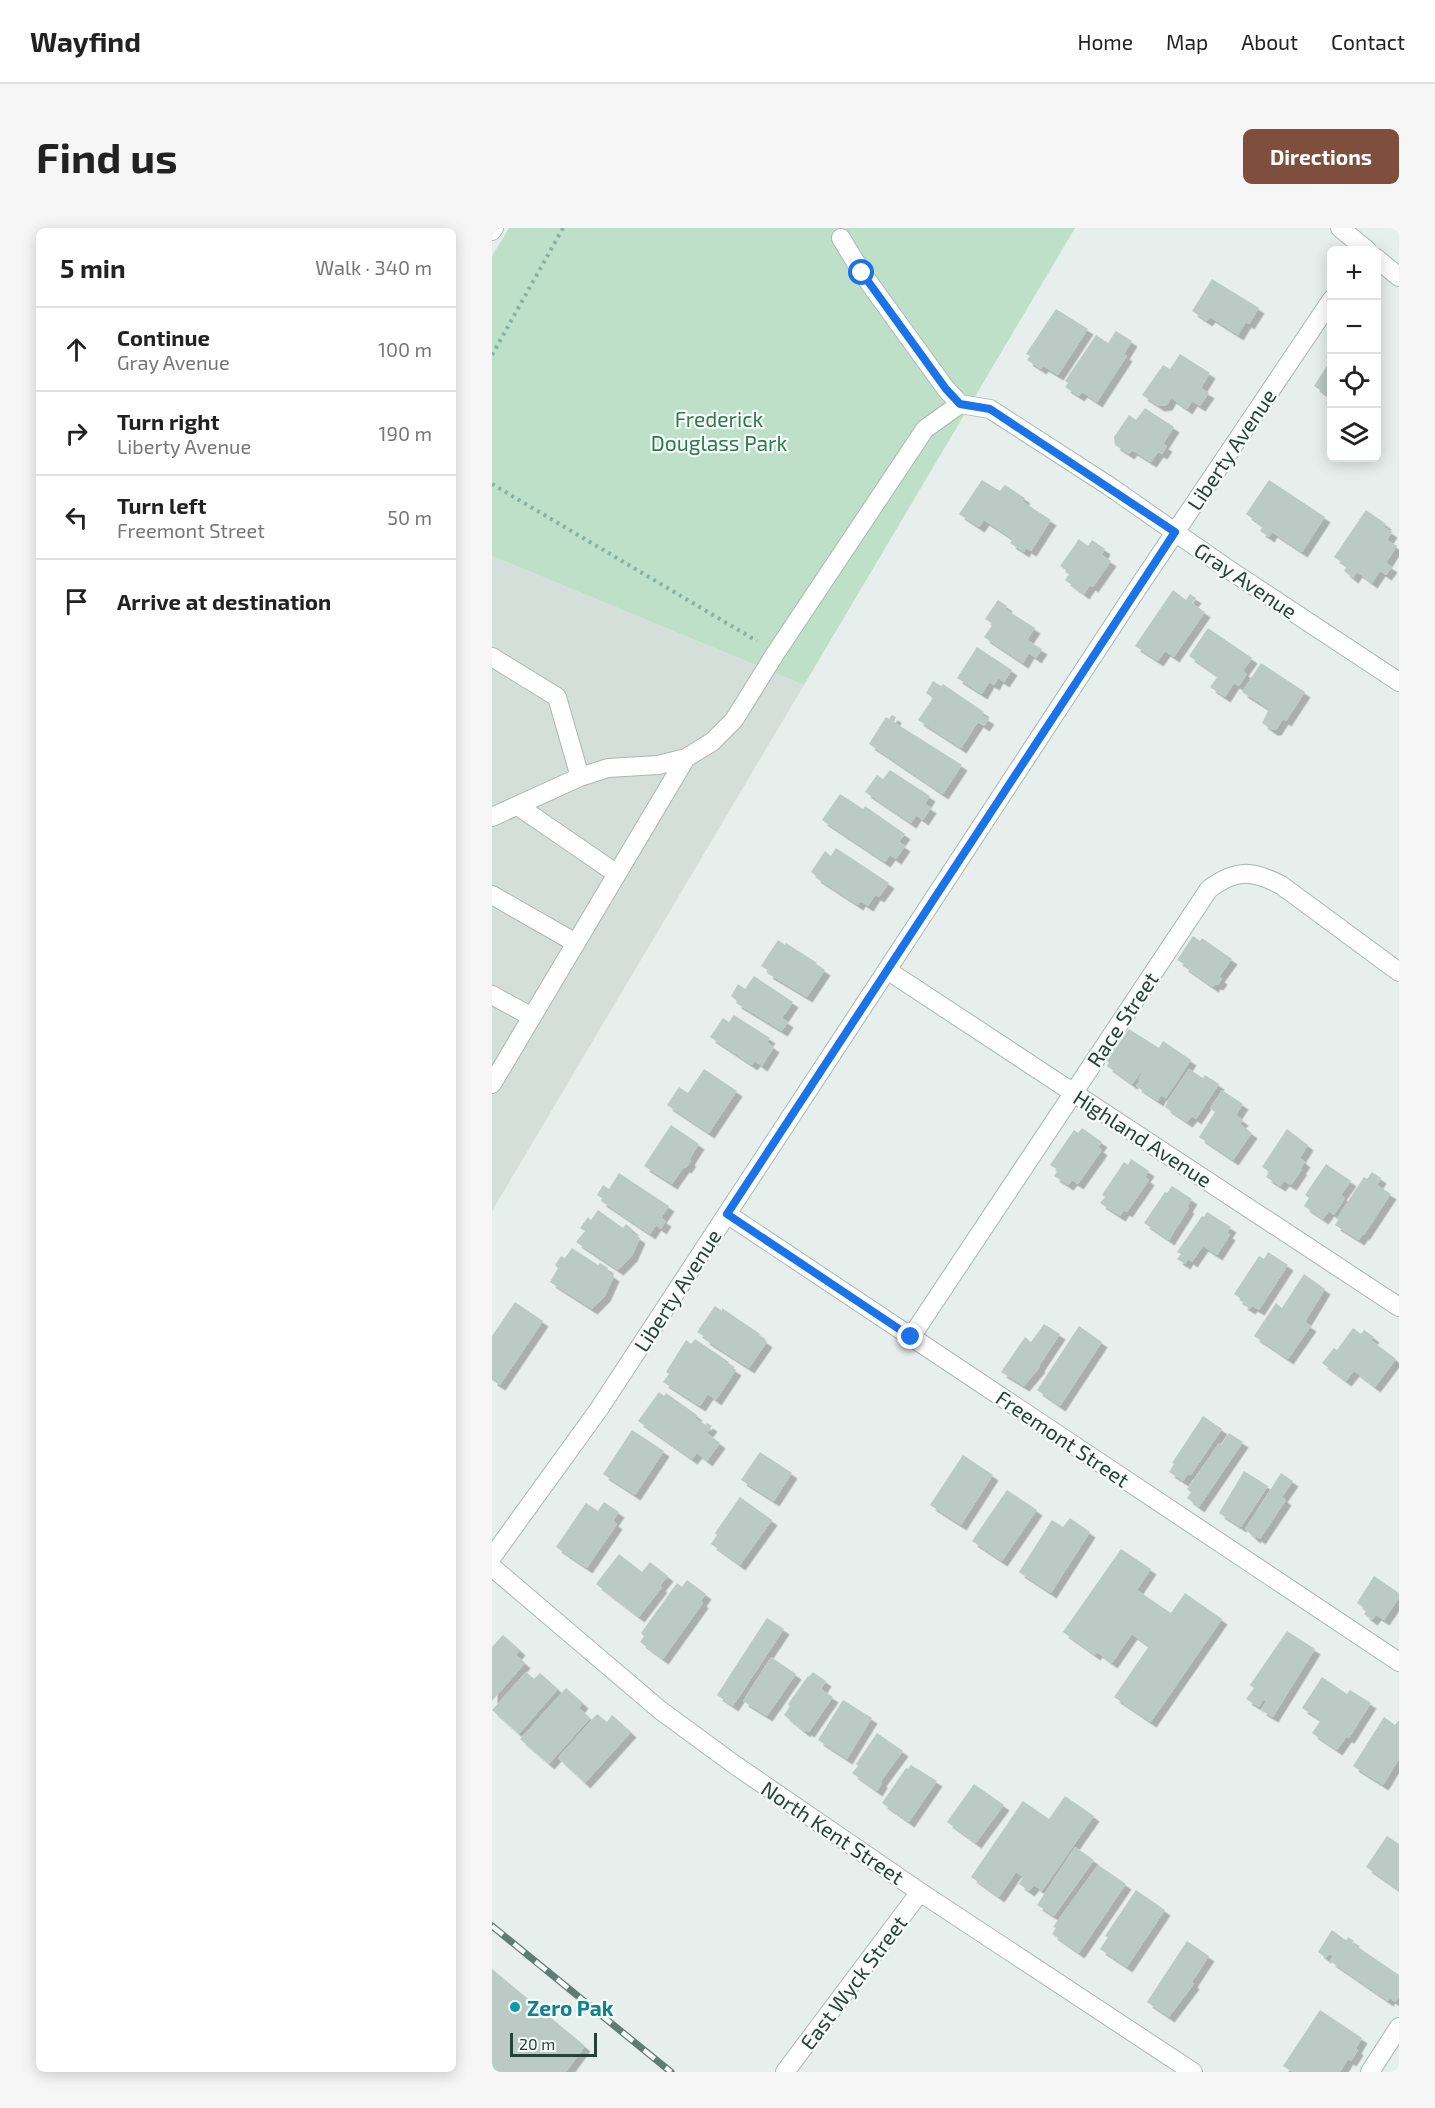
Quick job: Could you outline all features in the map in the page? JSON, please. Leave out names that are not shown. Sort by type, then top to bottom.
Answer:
[{"type":"street","points":[[1340,228],[1361,246]]},
{"type":"street","points":[[492,817],[580,777],[608,768],[658,765],[686,758],[712,742],[734,720],[775,654],[925,429],[960,404],[946,389],[862,273],[841,238]]},
{"type":"street","points":[[1381,262],[1399,277]]},
{"type":"street","name":"Liberty Avenue","points":[[492,1557],[598,1409],[1175,532],[1331,300]]},
{"type":"street","name":"Gray Avenue","points":[[960,404],[990,409],[1399,682]]},
{"type":"street","points":[[492,657],[557,697],[580,777]]},
{"type":"street","points":[[492,1084],[686,758]]},
{"type":"street","points":[[518,806],[617,874]]},
{"type":"street","name":"Race Street","points":[[911,1337],[1209,889],[1225,877],[1244,873],[1265,877],[1281,885],[1399,972]]},
{"type":"street","points":[[492,896],[576,942]]},
{"type":"street","name":"Highland Avenue","points":[[887,970],[1399,1307]]},
{"type":"street","points":[[492,995],[532,1017]]},
{"type":"street","name":"Freemont Street","points":[[727,1214],[1399,1662]]},
{"type":"street","name":"North Kent Street","points":[[492,1567],[660,1710],[735,1765],[920,1892],[1193,2072]]},
{"type":"street","name":"East Wyck Street","points":[[785,2072],[920,1892]]},
{"type":"street","points":[[1370,2072],[1399,2027]]},
{"type":"path","points":[[492,355],[563,228]]},
{"type":"path","points":[[492,484],[762,644],[775,654]]},
{"type":"shaded area","points":[[492,556],[804,685],[492,1211]]},
{"type":"green space","name":"Frederick Douglass Park","points":[[509,228],[1075,228],[804,685],[492,556],[492,256]]},
{"type":"building","points":[[1212,279],[1259,308],[1249,324],[1246,322],[1238,335],[1210,317],[1207,321],[1192,311]]},
{"type":"building","points":[[1056,309],[1088,329],[1058,375],[1043,366],[1041,369],[1027,360],[1030,356],[1026,354]]},
{"type":"building","points":[[1116,331],[1132,341],[1124,354],[1127,356],[1097,402],[1082,392],[1079,396],[1065,387],[1068,383],[1065,381],[1096,335],[1108,343]]},
{"type":"building","points":[[1180,354],[1210,373],[1201,388],[1209,393],[1200,406],[1192,401],[1187,409],[1171,398],[1167,405],[1159,406],[1142,395],[1163,365],[1170,369]]},
{"type":"building","points":[[1327,366],[1327,395],[1314,386]]},
{"type":"building","points":[[1145,408],[1174,427],[1163,444],[1167,446],[1162,454],[1158,452],[1151,462],[1132,450],[1129,454],[1115,445],[1114,437],[1129,415],[1136,420]]},
{"type":"building","points":[[982,480],[1000,491],[1005,485],[1025,498],[1022,501],[1051,520],[1031,551],[1026,548],[1024,552],[1010,543],[1013,539],[984,520],[979,527],[959,514]]},
{"type":"building","points":[[1269,480],[1325,517],[1302,552],[1272,532],[1269,537],[1260,531],[1263,526],[1246,514]]},
{"type":"building","points":[[1366,510],[1386,524],[1384,527],[1392,532],[1387,540],[1397,546],[1386,563],[1392,567],[1386,575],[1380,571],[1372,583],[1357,572],[1353,578],[1344,571],[1347,566],[1334,557]]},
{"type":"building","points":[[1079,539],[1088,546],[1092,540],[1105,549],[1102,555],[1111,561],[1093,587],[1090,585],[1084,594],[1065,580],[1070,573],[1060,566]]},
{"type":"building","points":[[1173,590],[1186,600],[1190,594],[1196,598],[1192,603],[1205,612],[1174,657],[1165,651],[1158,661],[1135,646]]},
{"type":"building","points":[[998,600],[1007,606],[1005,609],[1035,628],[1027,640],[1042,649],[1036,658],[1029,653],[1023,663],[984,637],[993,624],[985,619]]},
{"type":"building","points":[[1208,628],[1252,658],[1243,671],[1247,674],[1239,686],[1234,683],[1225,697],[1210,687],[1218,676],[1189,656]]},
{"type":"building","points":[[977,647],[1012,670],[1004,682],[998,678],[994,685],[989,682],[982,694],[957,678]]},
{"type":"building","points":[[1261,663],[1305,692],[1286,721],[1283,719],[1276,730],[1262,723],[1269,709],[1242,692]]},
{"type":"building","points":[[933,681],[941,686],[943,684],[984,712],[982,715],[989,719],[984,726],[978,722],[961,748],[918,720],[933,698],[926,693]]},
{"type":"building","points":[[892,715],[896,717],[894,722],[962,765],[943,794],[869,744],[886,717],[889,719]]},
{"type":"building","points":[[890,770],[930,796],[925,804],[931,808],[923,820],[916,815],[911,823],[865,792],[877,775],[883,779]]},
{"type":"building","points":[[840,794],[863,809],[865,806],[905,834],[899,842],[905,846],[896,859],[890,855],[885,862],[822,820]]},
{"type":"building","points":[[836,848],[889,883],[879,897],[875,895],[868,906],[860,901],[858,905],[811,872],[825,851],[831,856]]},
{"type":"building","points":[[1193,936],[1200,941],[1202,938],[1232,959],[1219,977],[1222,979],[1218,985],[1215,984],[1213,987],[1177,960]]},
{"type":"building","points":[[778,940],[825,970],[807,997],[767,973],[769,971],[761,966]]},
{"type":"building","points":[[754,976],[793,1002],[782,1018],[788,1022],[782,1031],[736,1003],[737,1001],[731,996],[738,984],[745,989]]},
{"type":"building","points":[[734,1015],[770,1038],[767,1042],[774,1047],[762,1066],[755,1061],[752,1065],[710,1037],[723,1018],[729,1022]]},
{"type":"building","points":[[1129,1029],[1159,1048],[1163,1041],[1191,1060],[1166,1098],[1161,1095],[1158,1101],[1136,1086],[1147,1065],[1132,1084],[1107,1066],[1109,1063],[1107,1061]]},
{"type":"building","points":[[704,1069],[737,1091],[709,1133],[667,1105],[679,1087],[688,1093]]},
{"type":"building","points":[[1189,1069],[1219,1084],[1196,1119],[1192,1116],[1187,1122],[1165,1107]]},
{"type":"building","points":[[1222,1090],[1243,1104],[1236,1115],[1243,1120],[1240,1124],[1252,1133],[1233,1160],[1199,1137],[1215,1112],[1210,1108]]},
{"type":"building","points":[[671,1125],[699,1144],[689,1160],[691,1161],[672,1184],[644,1166]]},
{"type":"building","points":[[1082,1128],[1102,1142],[1098,1147],[1102,1150],[1078,1184],[1072,1180],[1068,1185],[1054,1176],[1058,1170],[1050,1165],[1074,1130],[1078,1133]]},
{"type":"building","points":[[1287,1129],[1308,1145],[1300,1158],[1305,1162],[1300,1169],[1302,1169],[1291,1185],[1284,1181],[1280,1186],[1266,1177],[1269,1172],[1262,1167]]},
{"type":"building","points":[[1131,1159],[1149,1171],[1145,1177],[1149,1180],[1127,1212],[1124,1210],[1120,1216],[1100,1203],[1105,1197],[1102,1195],[1124,1162],[1128,1165]]},
{"type":"building","points":[[1326,1164],[1351,1181],[1341,1195],[1345,1198],[1334,1215],[1329,1211],[1323,1219],[1304,1206],[1309,1198],[1305,1195]]},
{"type":"building","points":[[1372,1172],[1381,1178],[1377,1185],[1391,1194],[1359,1240],[1335,1225],[1339,1219],[1337,1218],[1364,1177],[1367,1179]]},
{"type":"building","points":[[619,1173],[669,1206],[661,1218],[666,1221],[661,1229],[656,1225],[650,1234],[601,1201],[602,1198],[597,1195],[603,1185],[609,1189]]},
{"type":"building","points":[[1172,1186],[1192,1199],[1169,1240],[1144,1223],[1165,1192],[1167,1193]]},
{"type":"building","points":[[598,1210],[623,1228],[626,1224],[633,1230],[631,1232],[640,1238],[632,1256],[618,1270],[576,1242],[585,1231],[580,1228],[588,1217],[591,1220]]},
{"type":"building","points":[[1207,1212],[1231,1227],[1227,1233],[1230,1235],[1217,1255],[1203,1246],[1192,1262],[1188,1259],[1185,1264],[1177,1259],[1181,1254],[1177,1252]]},
{"type":"building","points":[[572,1248],[598,1265],[600,1263],[608,1268],[607,1271],[614,1276],[605,1296],[592,1309],[550,1282],[558,1268],[555,1265],[561,1256],[565,1258]]},
{"type":"building","points":[[1268,1252],[1288,1265],[1259,1310],[1252,1306],[1250,1309],[1242,1304],[1244,1301],[1234,1294],[1259,1256],[1264,1259]]},
{"type":"building","points":[[1304,1274],[1325,1289],[1305,1322],[1311,1326],[1288,1359],[1254,1336],[1276,1303],[1282,1308]]},
{"type":"building","points":[[515,1302],[543,1321],[500,1385],[492,1380],[492,1336]]},
{"type":"building","points":[[715,1306],[722,1311],[722,1308],[760,1334],[759,1336],[767,1342],[749,1368],[697,1332]]},
{"type":"building","points":[[1044,1324],[1060,1334],[1040,1367],[1024,1386],[1001,1372],[1025,1337],[1031,1342]]},
{"type":"building","points":[[1079,1326],[1102,1342],[1060,1406],[1037,1390]]},
{"type":"building","points":[[1353,1328],[1361,1334],[1364,1330],[1374,1337],[1371,1340],[1396,1359],[1375,1387],[1354,1371],[1346,1381],[1322,1363],[1334,1348],[1337,1350]]},
{"type":"building","points":[[695,1339],[729,1362],[727,1364],[736,1370],[716,1400],[708,1394],[700,1406],[663,1382],[669,1374],[666,1372],[686,1340],[691,1344]]},
{"type":"building","points":[[659,1392],[664,1396],[666,1393],[697,1415],[695,1418],[712,1426],[707,1433],[720,1443],[707,1461],[697,1453],[692,1459],[638,1421]]},
{"type":"building","points":[[1203,1416],[1222,1429],[1191,1475],[1188,1474],[1183,1481],[1169,1472],[1174,1464],[1172,1463]]},
{"type":"building","points":[[632,1430],[664,1451],[635,1495],[603,1474]]},
{"type":"building","points":[[1229,1433],[1243,1442],[1199,1507],[1187,1498],[1191,1492],[1187,1489],[1219,1443],[1221,1445]]},
{"type":"building","points":[[760,1452],[792,1473],[774,1501],[741,1480]]},
{"type":"building","points":[[963,1455],[993,1475],[961,1525],[930,1505]]},
{"type":"building","points":[[1244,1471],[1268,1486],[1241,1527],[1219,1513]]},
{"type":"building","points":[[1281,1473],[1293,1481],[1282,1497],[1286,1500],[1260,1539],[1256,1536],[1255,1538],[1245,1529]]},
{"type":"building","points":[[1007,1490],[1037,1510],[1002,1561],[972,1541]]},
{"type":"building","points":[[740,1497],[772,1520],[740,1565],[711,1544],[717,1535],[715,1533]]},
{"type":"building","points":[[604,1502],[619,1512],[613,1521],[617,1524],[587,1568],[556,1547],[586,1503],[598,1511]]},
{"type":"building","points":[[1070,1518],[1090,1532],[1051,1593],[1019,1572],[1052,1520],[1063,1527]]},
{"type":"building","points":[[1121,1549],[1151,1569],[1137,1590],[1171,1613],[1185,1593],[1222,1619],[1151,1722],[1114,1697],[1149,1646],[1132,1634],[1112,1663],[1097,1652],[1095,1655],[1063,1632]]},
{"type":"building","points":[[619,1554],[642,1572],[650,1562],[668,1576],[639,1617],[596,1584]]},
{"type":"building","points":[[1374,1576],[1399,1593],[1399,1598],[1384,1620],[1376,1615],[1372,1620],[1364,1614],[1367,1610],[1357,1603]]},
{"type":"building","points":[[687,1580],[706,1594],[701,1601],[703,1603],[663,1659],[640,1642],[644,1636],[641,1633],[677,1583],[682,1587]]},
{"type":"building","points":[[767,1618],[784,1629],[733,1706],[717,1695]]},
{"type":"building","points":[[1287,1631],[1315,1649],[1273,1717],[1261,1710],[1266,1701],[1263,1700],[1259,1707],[1246,1699],[1254,1688],[1250,1685]]},
{"type":"building","points":[[503,1635],[520,1650],[516,1655],[525,1663],[492,1701],[492,1647]]},
{"type":"building","points":[[771,1657],[796,1674],[767,1716],[743,1701]]},
{"type":"building","points":[[526,1672],[534,1679],[540,1673],[558,1689],[519,1734],[492,1710]]},
{"type":"building","points":[[813,1672],[826,1681],[821,1689],[833,1697],[809,1732],[806,1730],[805,1732],[784,1715],[790,1706],[788,1704]]},
{"type":"building","points":[[1322,1677],[1347,1694],[1350,1690],[1371,1703],[1349,1738],[1346,1737],[1337,1750],[1312,1733],[1321,1720],[1302,1708]]},
{"type":"building","points":[[566,1688],[583,1703],[579,1708],[590,1718],[549,1764],[520,1739]]},
{"type":"building","points":[[843,1700],[872,1718],[847,1759],[818,1740]]},
{"type":"building","points":[[597,1714],[607,1722],[612,1715],[631,1732],[585,1783],[558,1758]]},
{"type":"building","points":[[1384,1717],[1395,1725],[1399,1720],[1399,1759],[1383,1785],[1353,1766]]},
{"type":"building","points":[[877,1733],[903,1751],[881,1781],[877,1791],[852,1773]]},
{"type":"building","points":[[911,1765],[937,1781],[909,1822],[882,1803],[906,1768],[908,1769]]},
{"type":"building","points":[[974,1784],[1004,1805],[976,1843],[947,1822]]},
{"type":"building","points":[[1065,1796],[1094,1816],[1042,1891],[1034,1885],[1029,1891],[1019,1884],[1023,1877],[1016,1872],[999,1897],[971,1877],[1023,1801],[1049,1819]]},
{"type":"building","points":[[1387,1836],[1399,1844],[1399,1890],[1366,1867]]},
{"type":"building","points":[[1075,1847],[1094,1860],[1054,1916],[1037,1905]]},
{"type":"building","points":[[1098,1865],[1126,1884],[1079,1953],[1052,1934],[1056,1928],[1053,1927]]},
{"type":"building","points":[[1136,1890],[1165,1910],[1127,1967],[1100,1949],[1108,1937],[1105,1936]]},
{"type":"building","points":[[1332,1930],[1344,1939],[1347,1940],[1348,1937],[1354,1941],[1352,1943],[1399,1975],[1399,1997],[1395,2002],[1390,1998],[1388,2001],[1330,1961],[1333,1956],[1329,1954],[1326,1958],[1318,1952]]},
{"type":"building","points":[[1187,1941],[1209,1956],[1192,1982],[1194,1984],[1169,2017],[1147,2002]]},
{"type":"building","name":"Zero Pak","points":[[492,1969],[585,2046],[566,2072],[492,2072]]},
{"type":"building","points":[[1320,2010],[1362,2038],[1356,2048],[1358,2050],[1351,2061],[1348,2059],[1340,2072],[1293,2072],[1283,2066]]},
{"type":"railway","points":[[492,1926],[671,2072]]},
{"type":"place","name":"Zero Pak","points":[[515,2007]]},
{"type":"route","points":[[862,273],[946,389],[960,404],[990,409],[1175,532],[727,1214],[911,1337]]}]
